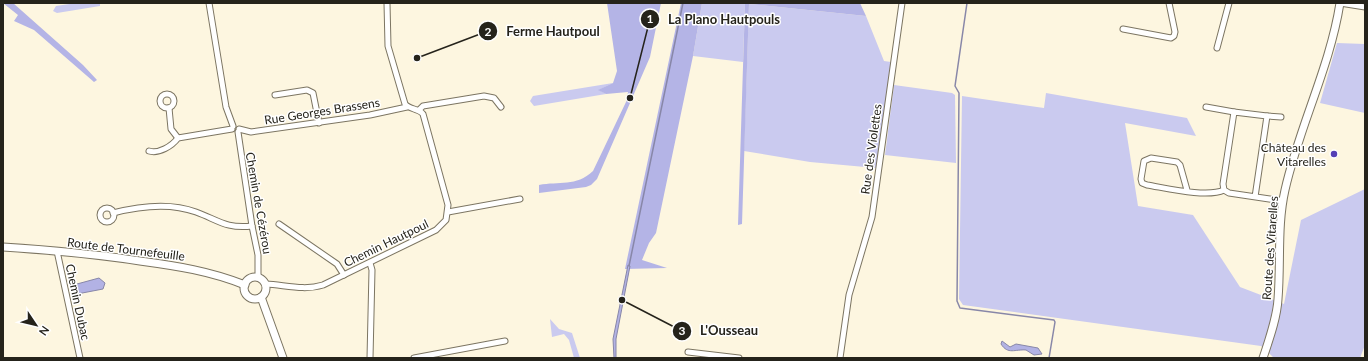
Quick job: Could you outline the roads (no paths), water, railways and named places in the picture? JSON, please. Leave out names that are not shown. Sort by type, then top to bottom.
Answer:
[{"type":"street","points":[[208,3],[226,108],[232,128]]},
{"type":"street","points":[[387,3],[388,46],[400,91],[407,107],[420,110],[423,114],[448,212],[520,199]]},
{"type":"street","name":"Rue des Violettes","points":[[840,358],[849,295],[872,217],[902,3]]},
{"type":"street","points":[[1123,29],[1171,38],[1174,36],[1175,32],[1169,3]]},
{"type":"street","points":[[1217,48],[1229,3]]},
{"type":"street","points":[[1340,3],[1365,7]]},
{"type":"street","name":"Route des Vitarelles","points":[[1263,357],[1278,301],[1283,201],[1300,136],[1328,53],[1340,3]]},
{"type":"street","points":[[275,94],[307,90],[313,93],[319,122]]},
{"type":"street","points":[[420,110],[423,106],[484,96],[494,98],[501,106]]},
{"type":"street","name":"Rue Georges Brassens","points":[[238,131],[252,132],[370,115],[407,107]]},
{"type":"street","points":[[1206,107],[1234,112],[1281,117]]},
{"type":"street","points":[[169,108],[171,129],[178,138]]},
{"type":"street","points":[[1224,190],[1223,184],[1234,112]]},
{"type":"street","points":[[1255,197],[1267,116]]},
{"type":"street","points":[[149,151],[157,152],[162,150],[175,142],[178,138],[232,128],[237,125],[238,131]]},
{"type":"street","name":"Chemin de Cézérou","points":[[238,131],[252,226],[258,255],[258,277]]},
{"type":"street","points":[[1187,190],[1180,165],[1177,162],[1151,158],[1144,161],[1141,179],[1142,183],[1147,185],[1213,194],[1224,190]]},
{"type":"street","points":[[1224,190],[1229,193],[1283,201]]},
{"type":"street","points":[[113,213],[145,206],[176,207],[194,211],[233,227],[252,226]]},
{"type":"street","name":"Chemin Hautpoul","points":[[266,284],[310,288],[327,283],[436,230],[442,226],[446,220],[448,212]]},
{"type":"street","points":[[279,224],[337,264],[344,275]]},
{"type":"street","name":"Route de Tournefeuille","points":[[3,247],[57,251],[193,268],[217,274],[244,285]]},
{"type":"street","name":"Chemin Dubac","points":[[57,251],[80,358]]},
{"type":"street","points":[[370,263],[372,270],[370,358]]},
{"type":"street","points":[[258,277],[263,279],[266,284],[266,291],[261,298],[249,298],[245,292],[244,285],[250,278],[258,277]]},
{"type":"street","points":[[261,298],[283,358]]},
{"type":"street","points":[[414,358],[505,341]]},
{"type":"street","points":[[688,352],[739,358]]},
{"type":"waterway","points":[[629,266],[683,3]]},
{"type":"waterway","points":[[967,3],[955,86],[959,93],[957,301],[960,308],[1054,320],[1055,322],[1049,358]]},
{"type":"place","name":"Ferme Hautpoul","points":[[417,58]]},
{"type":"place","name":"La Plano Hautpouls","points":[[630,98]]},
{"type":"place","name":"Château des Vitarelles","points":[[1334,154]]},
{"type":"place","name":"L'Ousseau","points":[[622,300]]}]
